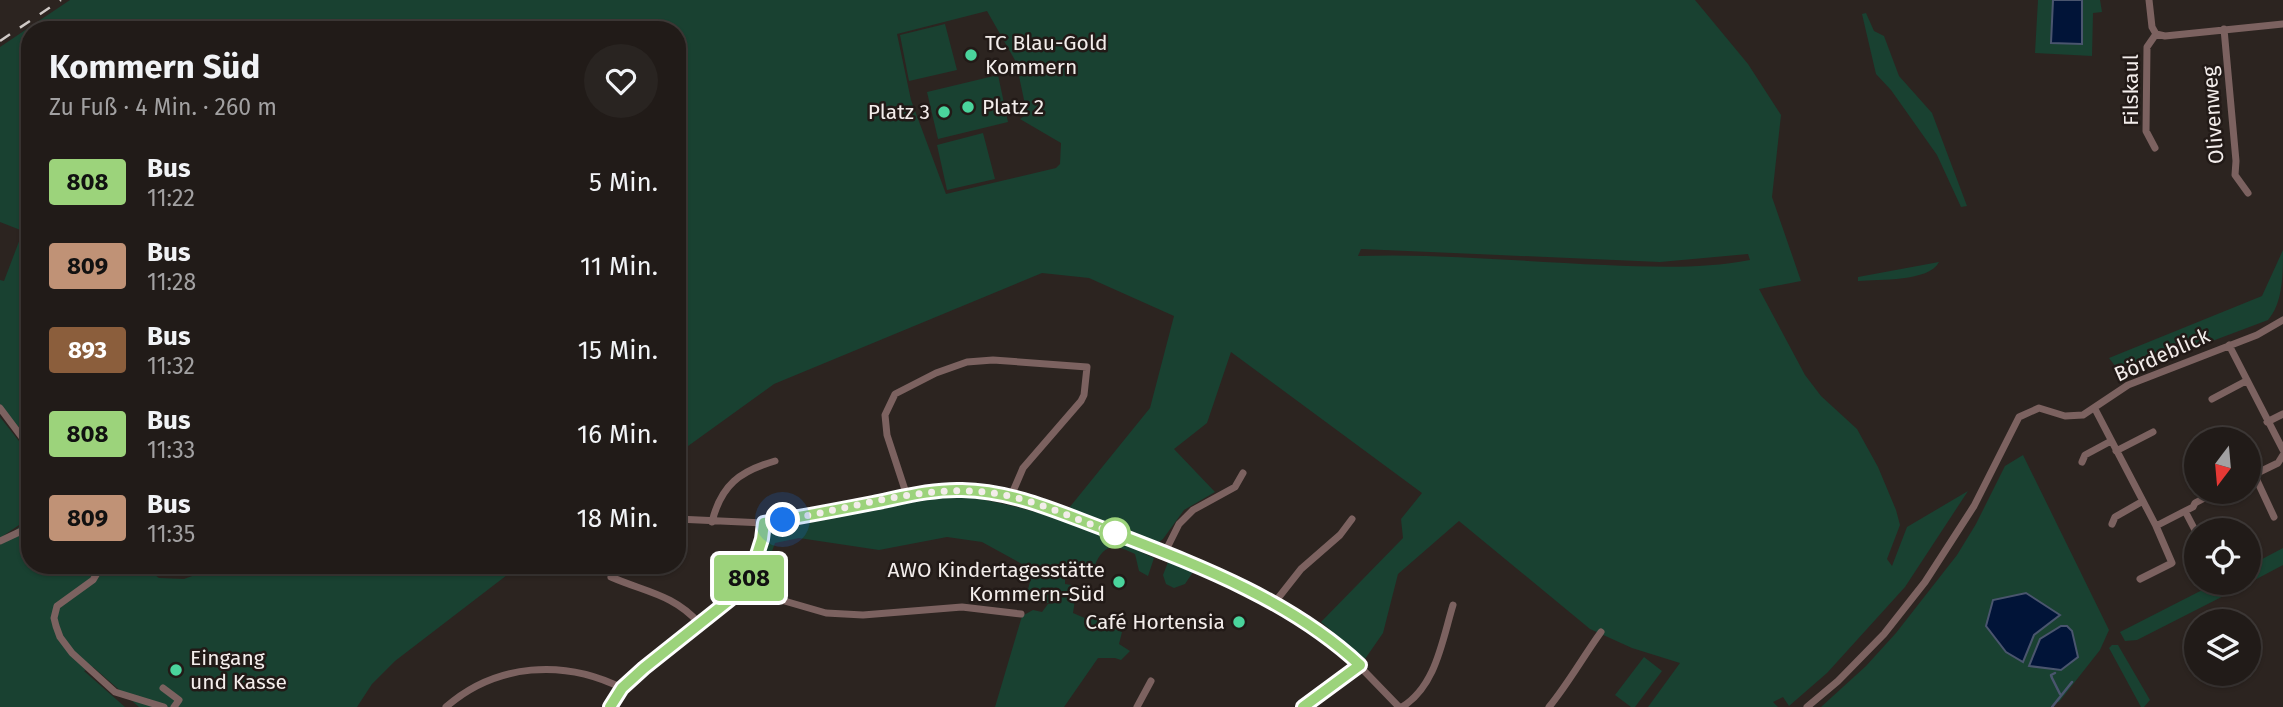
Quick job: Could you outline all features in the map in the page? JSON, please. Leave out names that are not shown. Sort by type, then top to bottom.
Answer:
[{"type":"street","points":[[2149,0],[2152,27],[2156,34],[2165,36],[2283,24]]},
{"type":"street","name":"Olivenweg","points":[[2224,30],[2235,175],[2248,193]]},
{"type":"street","name":"Filskaul","points":[[2155,148],[2146,131],[2147,47],[2156,34]]},
{"type":"street","name":"Bördeblick","points":[[1807,707],[1838,681],[1884,634],[1926,582],[1974,506],[2017,419],[2025,412],[2039,408],[2065,416],[2084,415],[2127,385],[2257,335],[2283,320]]},
{"type":"street","points":[[2228,345],[2283,452],[2278,463],[2261,471]]},
{"type":"street","points":[[907,496],[887,435],[885,415],[895,394],[936,373],[967,362],[992,360],[1087,367],[1081,401],[1023,468],[1011,496]]},
{"type":"street","points":[[2212,400],[2246,381]]},
{"type":"street","points":[[0,408],[21,436]]},
{"type":"street","points":[[2095,409],[2172,562],[2140,579]]},
{"type":"street","points":[[2267,422],[2283,414]]},
{"type":"street","points":[[2116,451],[2153,432]]},
{"type":"street","points":[[2082,462],[2085,454],[2111,441]]},
{"type":"street","points":[[712,522],[726,488],[750,468],[775,461]]},
{"type":"street","points":[[1164,554],[1179,524],[1193,510],[1236,487],[1243,473]]},
{"type":"street","points":[[686,520],[764,523],[932,491],[964,490],[1011,496],[1057,510],[1132,539],[1275,602],[1340,646],[1400,707],[1425,685],[1434,667],[1453,605]]},
{"type":"street","points":[[2261,494],[2274,517]]},
{"type":"street","points":[[2112,524],[2115,517],[2143,501]]},
{"type":"street","points":[[2156,526],[2194,504]]},
{"type":"street","points":[[2185,511],[2189,518]]},
{"type":"street","points":[[1275,602],[1301,569],[1340,536],[1352,519]]},
{"type":"street","points":[[610,707],[622,688],[747,586],[762,539],[764,523]]},
{"type":"street","points":[[0,541],[21,531]]},
{"type":"street","points":[[97,574],[93,580],[57,606],[54,618],[60,636],[72,653],[115,692],[164,707]]},
{"type":"street","points":[[611,577],[657,593],[688,611],[699,623]]},
{"type":"street","points":[[747,586],[781,600],[826,613],[863,615],[962,607],[1021,614]]},
{"type":"street","points":[[1549,707],[1601,632]]},
{"type":"street","points":[[1303,707],[1360,665]]},
{"type":"street","points":[[446,707],[479,683],[515,671],[558,668],[592,675],[622,688]]},
{"type":"street","points":[[1137,707],[1151,681]]},
{"type":"street","points":[[163,688],[179,700],[174,707]]},
{"type":"green space","points":[[70,0],[1695,0],[1748,64],[1781,115],[1772,197],[1801,281],[1759,289],[1805,375],[1821,396],[1857,429],[1878,467],[1900,525],[1887,559],[1892,566],[1907,527],[1968,491],[1905,587],[1827,673],[1789,706],[1783,697],[1773,702],[1778,707],[1648,707],[1680,663],[1632,648],[1590,629],[1459,521],[1398,574],[1383,633],[1365,659],[1321,622],[1403,538],[1401,519],[1422,493],[1231,352],[1207,423],[1174,449],[1215,492],[1184,510],[1159,542],[1069,508],[1150,408],[1174,316],[1089,278],[1042,273],[774,384],[686,448],[686,21],[39,21]],"holes":[[[987,11],[1016,62],[1027,114],[1020,119],[1061,143],[1060,164],[1056,168],[946,194],[911,100],[897,34]],[[1361,249],[1660,262],[1748,254],[1750,260],[1696,266],[1641,266],[1451,257],[1358,256]]]},
{"type":"green space","points":[[2038,0],[2100,0],[2102,12],[2093,13],[2092,56],[2035,53]]},
{"type":"green space","points":[[1866,13],[1874,31],[1884,36],[1899,76],[1932,113],[1967,206],[1961,207],[1937,155],[1891,90],[1876,74],[1862,14]]},
{"type":"green space","points":[[945,24],[957,70],[909,81],[900,35]]},
{"type":"green space","points":[[21,33],[21,230],[0,222],[0,47]]},
{"type":"green space","points":[[998,75],[1008,122],[938,139],[927,92]]},
{"type":"green space","points":[[983,133],[995,179],[947,190],[937,145]]},
{"type":"green space","points":[[21,236],[21,430],[0,404],[0,280],[4,281]]},
{"type":"green space","points":[[2283,250],[2279,297],[2268,320],[2122,375],[2109,358],[2262,296]]},
{"type":"green space","points":[[1939,262],[1934,268],[1915,276],[1858,281],[1858,277]]},
{"type":"green space","points":[[0,417],[21,444],[21,524],[0,538]]},
{"type":"green space","points":[[2023,455],[2109,630],[2100,650],[2059,702],[2050,707],[1821,707],[1866,666],[1896,633],[1957,555],[2005,466]]},
{"type":"green space","points":[[963,496],[1013,506],[1061,520],[1154,558],[1148,576],[1139,571],[1135,554],[1121,548],[1110,548],[1102,553],[1094,567],[1078,567],[1065,576],[1065,584],[1077,586],[1073,613],[1087,619],[1093,617],[1122,632],[1119,644],[1130,651],[1121,660],[1098,658],[1064,707],[995,707],[1022,616],[1033,610],[1042,612],[1048,604],[1057,602],[1058,598],[1048,603],[1025,601],[1033,570],[1031,565],[1022,564],[982,542],[947,537],[879,550],[799,538],[775,543],[761,582],[753,578],[769,530],[890,505]]},
{"type":"green space","points":[[21,525],[21,574],[153,574],[159,578],[184,579],[198,574],[508,574],[395,661],[372,684],[357,707],[139,707],[93,667],[84,671],[125,707],[0,707],[0,545]]},
{"type":"green space","points":[[2283,548],[2283,565],[2261,577],[2261,560]]},
{"type":"green space","points":[[1168,562],[1193,572],[1185,584],[1174,588],[1166,584],[1163,575]]},
{"type":"green space","points":[[2192,595],[2225,595],[2198,609],[2184,609],[2184,616],[2137,640],[2125,641],[2120,632]]},
{"type":"green space","points":[[2118,645],[2150,700],[2144,707],[2141,707],[2109,648]]},
{"type":"green space","points":[[1644,657],[1662,671],[1635,707],[1631,707],[1615,695]]},
{"type":"water","points":[[2053,0],[2082,0],[2082,44],[2051,43]]},
{"type":"water","points":[[2026,593],[2060,615],[2034,635],[2023,662],[2006,652],[1986,626],[1993,600]]},
{"type":"water","points":[[2061,626],[2067,626],[2072,631],[2078,657],[2061,670],[2029,666],[2040,639]]},
{"type":"waterway","points":[[2055,673],[2051,675],[2060,694]]},
{"type":"waterway","points":[[2052,707],[2072,682]]},
{"type":"railway","points":[[30,21],[61,0]]},
{"type":"railway","points":[[0,41],[21,27]]},
{"type":"bus line","name":"808","points":[[610,707],[622,688],[644,668],[747,586],[762,539],[764,523],[932,491],[964,490],[1011,496],[1057,510],[1132,539],[1275,602],[1340,646],[1360,665],[1303,707]]},
{"type":"place","name":"TC Blau-Gold Kommern","points":[[971,55]]},
{"type":"place","name":"Platz 2","points":[[968,107]]},
{"type":"place","name":"Platz 3","points":[[944,112]]},
{"type":"place","name":"AWO Kindertagesstätte Kommern-Süd","points":[[1119,582]]},
{"type":"place","name":"Café Hortensia","points":[[1239,622]]},
{"type":"place","name":"Eingang und Kasse","points":[[176,670]]},
{"type":"route","points":[[783,520],[932,491],[964,490],[1011,496],[1057,510],[1115,533]]}]
